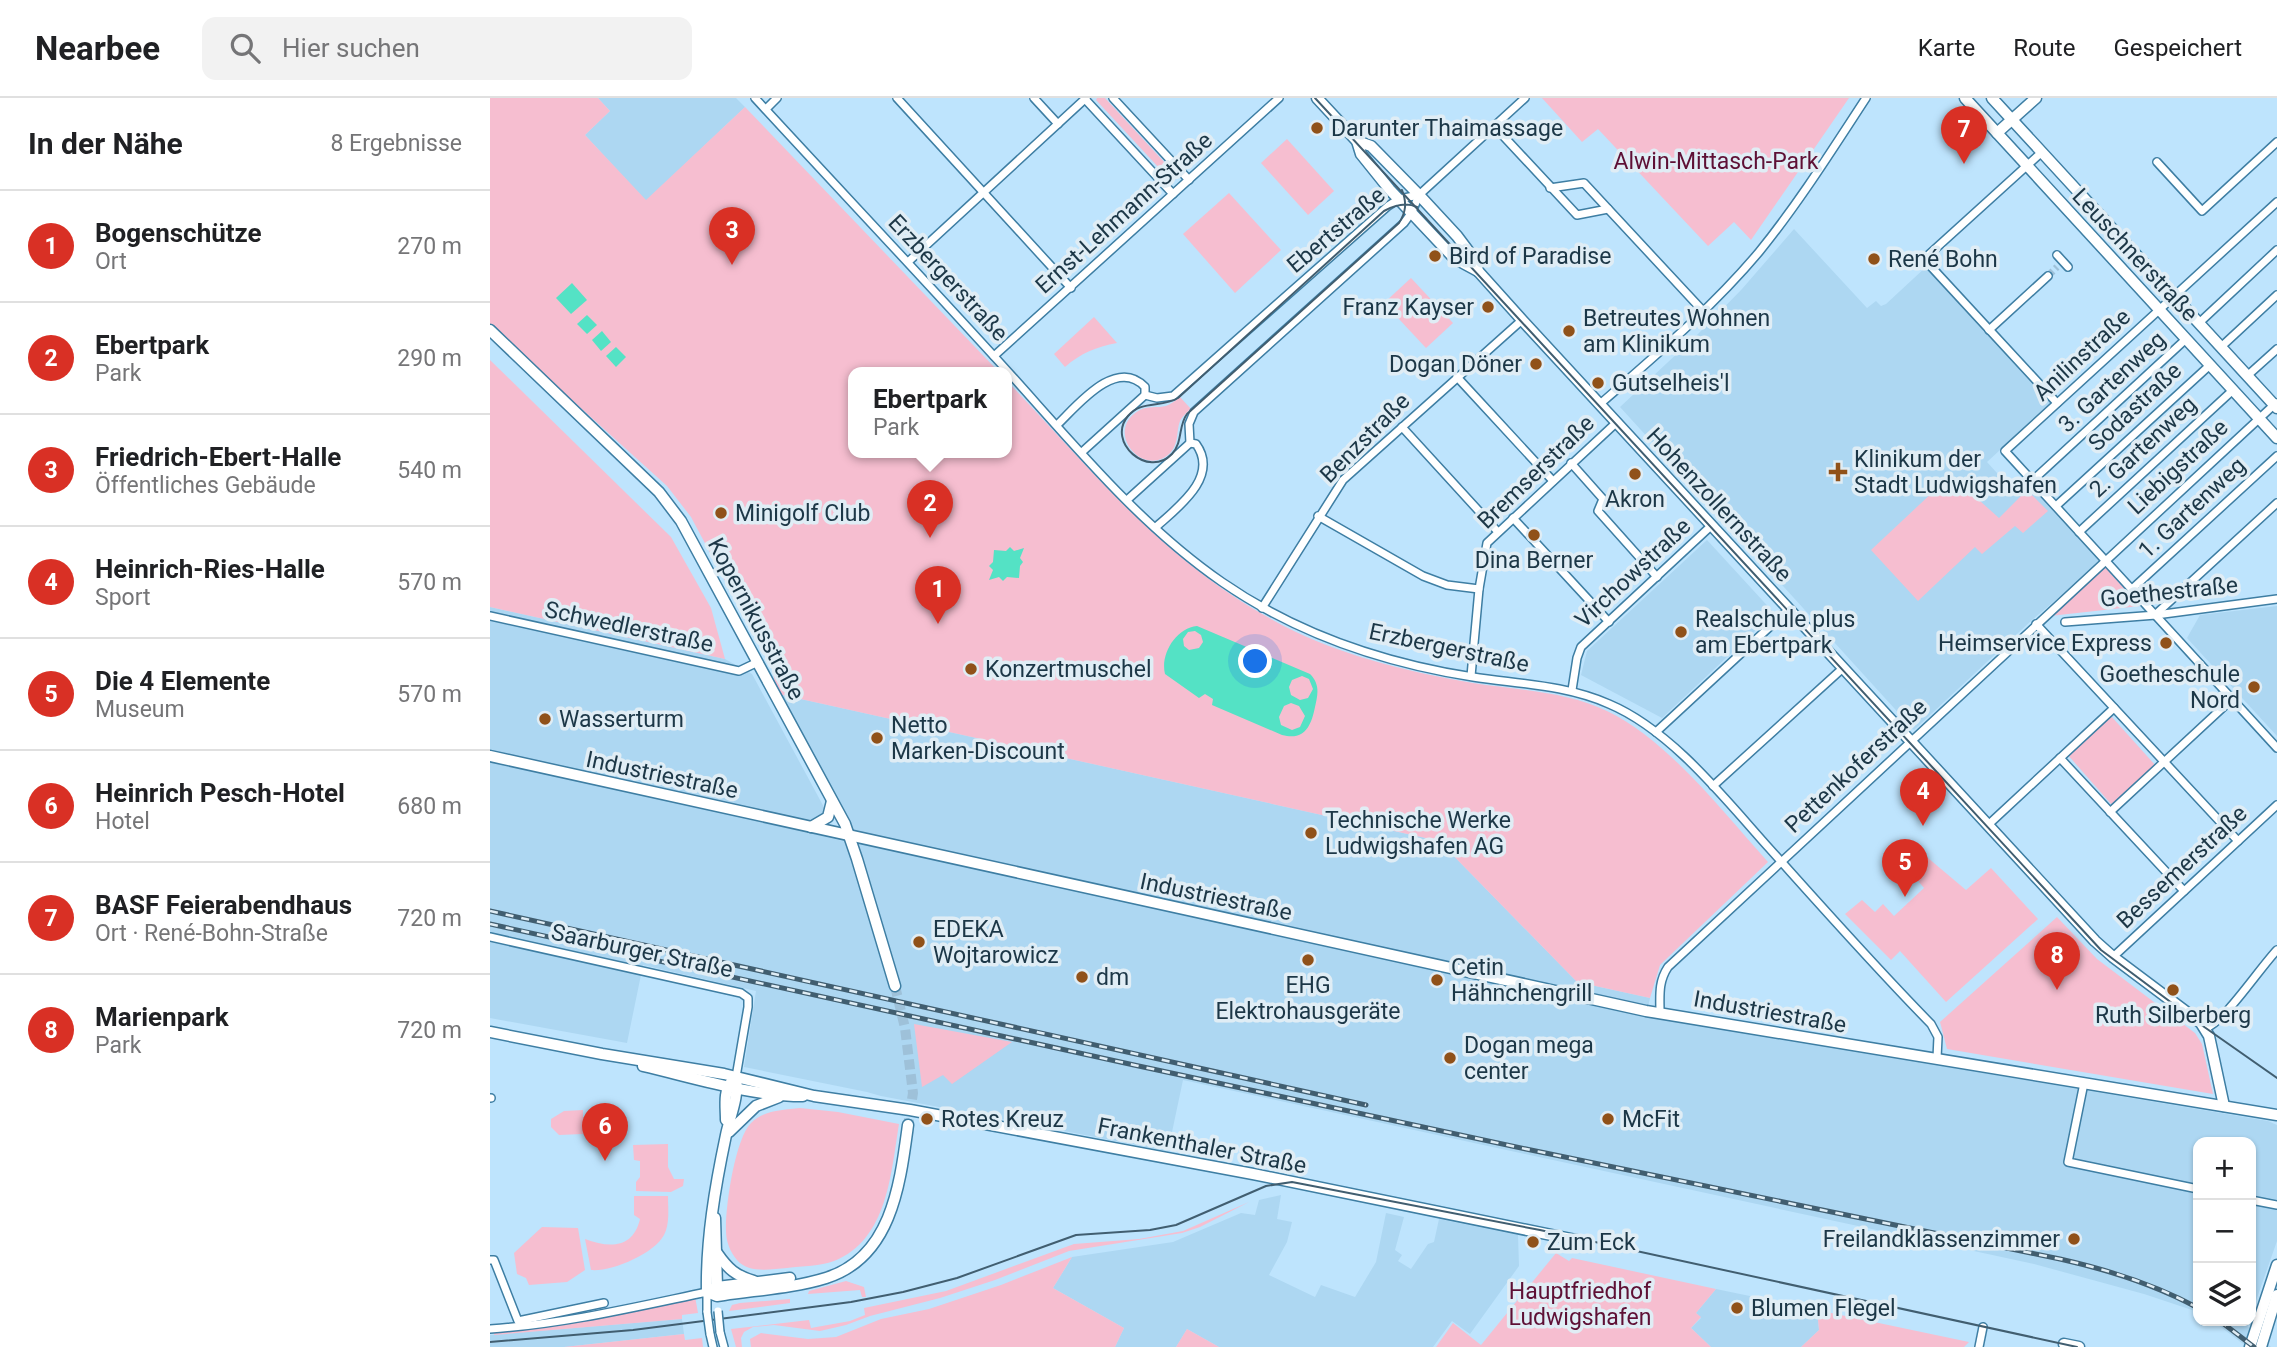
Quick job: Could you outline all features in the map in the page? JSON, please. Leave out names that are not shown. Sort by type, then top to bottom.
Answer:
[{"type":"street","name":"Erzbergerstraße","points":[[755,98],[1004,367]]},
{"type":"street","points":[[766,109],[777,98]]},
{"type":"street","points":[[897,98],[1071,288]]},
{"type":"street","points":[[908,262],[1085,98],[1173,194]]},
{"type":"street","points":[[1113,98],[1189,180]]},
{"type":"street","name":"Ernst-Lehmann-Straße","points":[[994,356],[1279,98]]},
{"type":"street","name":"Hohenzollernstraße","points":[[1317,98],[1357,141],[1361,154],[1399,199],[1454,258],[1478,271]]},
{"type":"street","points":[[1419,195],[1525,98]]},
{"type":"street","name":"Bremserstraße","points":[[1600,404],[1703,311],[1759,252],[1786,217],[1866,98]]},
{"type":"street","name":"Leuschnerstraße","points":[[1965,98],[2277,438]]},
{"type":"street","name":"Leuschnerstraße","points":[[1992,98],[2276,405]]},
{"type":"street","points":[[1997,134],[2036,98]]},
{"type":"street","points":[[1040,100],[1058,124]]},
{"type":"street","points":[[1494,127],[1577,215],[1608,209]]},
{"type":"street","name":"Hohenzollernstraße","points":[[1357,141],[1371,146],[1457,236],[1478,271],[1522,320],[2077,922],[2113,957],[2206,1028]]},
{"type":"street","points":[[2157,162],[2202,211],[2277,142]]},
{"type":"street","points":[[2042,152],[1924,259],[2057,403]]},
{"type":"street","points":[[1550,188],[1584,183],[1703,311]]},
{"type":"street","name":"Ebertstraße","points":[[1145,395],[1165,398],[1180,391],[1385,209],[1399,199],[1419,195]]},
{"type":"street","name":"Ebertstraße","points":[[1190,443],[1189,424],[1194,412],[1370,254],[1412,212],[1419,195]]},
{"type":"street","name":"Anilinstraße","points":[[2032,481],[2005,452],[2277,202]]},
{"type":"street","points":[[2199,323],[2277,250]]},
{"type":"street","points":[[2057,255],[2063,265]]},
{"type":"street","points":[[1989,330],[2048,276]]},
{"type":"street","points":[[2221,347],[2277,295]]},
{"type":"street","name":"Benzstraße","points":[[1262,608],[1343,480],[1522,320]]},
{"type":"street","name":"Kopernikusstraße","points":[[490,330],[659,492],[681,521],[849,836],[895,986]]},
{"type":"street","name":"3. Gartenweg","points":[[2032,481],[2186,339]]},
{"type":"street","points":[[2247,376],[2277,349]]},
{"type":"street","name":"Sodastraße","points":[[2056,506],[2210,365]]},
{"type":"street","name":"Erzbergerstraße","points":[[1012,376],[1127,500],[1184,554],[1262,608],[1330,640],[1399,662],[1471,676],[1572,690],[1638,717],[1713,786],[1931,1024],[1938,1037],[1937,1058]]},
{"type":"street","points":[[1457,377],[1553,481]]},
{"type":"street","points":[[1057,425],[1098,386],[1111,379],[1130,379],[1145,387],[1145,395],[1082,452]]},
{"type":"street","name":"2. Gartenweg","points":[[2079,531],[2233,390]]},
{"type":"street","name":"Liebigstraße","points":[[2105,560],[2276,405]]},
{"type":"street","name":"Bremserstraße","points":[[1471,676],[1479,589],[1487,543],[1616,422]]},
{"type":"street","points":[[1402,427],[1498,532]]},
{"type":"street","points":[[1127,500],[1190,443],[1196,444],[1202,458],[1200,480],[1193,492],[1156,527]]},
{"type":"street","name":"1. Gartenweg","points":[[2132,589],[2277,456]]},
{"type":"street","points":[[1571,463],[1603,499],[1598,511],[1657,577]]},
{"type":"street","points":[[2032,481],[2277,748]]},
{"type":"street","points":[[2156,615],[2277,503]]},
{"type":"street","points":[[1318,516],[1423,576],[1447,585],[1479,589]]},
{"type":"street","points":[[1513,518],[1609,622]]},
{"type":"street","name":"Virchowstraße","points":[[1572,690],[1581,647],[1712,525]]},
{"type":"street","name":"Pettenkoferstraße","points":[[1660,1013],[1660,986],[1668,967],[2105,560]]},
{"type":"street","name":"Goethestraße","points":[[2065,622],[2156,615],[2277,599]]},
{"type":"street","points":[[1656,732],[1789,609]]},
{"type":"street","name":"Schwedlerstraße","points":[[490,616],[739,671],[758,662]]},
{"type":"street","points":[[2036,624],[2238,841]]},
{"type":"street","points":[[1713,786],[1843,668]]},
{"type":"street","points":[[2110,812],[2232,699]]},
{"type":"street","points":[[1988,825],[2114,708]]},
{"type":"street","name":"Industriestraße","points":[[490,756],[1660,1013],[2275,1116]]},
{"type":"street","points":[[2060,758],[2184,891]]},
{"type":"street","points":[[811,827],[828,817],[832,800]]},
{"type":"street","name":"Bessemerstraße","points":[[2113,957],[2277,805]]},
{"type":"street","name":"Saarburger Straße","points":[[490,937],[741,993],[748,998],[748,1007],[734,1083]]},
{"type":"street","points":[[2224,1106],[2206,1028],[2217,1023],[2277,950]]},
{"type":"street","name":"Frankenthaler Straße","points":[[490,1032],[734,1083],[910,1110],[1253,1174],[1581,1241]]},
{"type":"street","points":[[724,1347],[714,1292],[709,1232],[734,1083]]},
{"type":"street","name":"Frankenthaler Straße","points":[[734,1083],[781,1096],[814,1096]]},
{"type":"street","points":[[2084,1083],[2068,1162],[2193,1188]]},
{"type":"street","points":[[726,1135],[756,1106],[781,1096]]},
{"type":"street","points":[[714,1292],[813,1281],[839,1272],[868,1252],[886,1225],[900,1177],[908,1125]]},
{"type":"street","points":[[2256,1201],[2277,1205]]},
{"type":"street","points":[[713,1347],[707,1312],[714,1292],[717,1254],[714,1207]]},
{"type":"street","points":[[717,1254],[730,1271],[739,1277],[758,1282]]},
{"type":"street","points":[[490,1260],[494,1260],[518,1321],[604,1303]]},
{"type":"street","points":[[2250,1347],[2277,1265]]},
{"type":"street","points":[[490,1329],[603,1314],[758,1282],[839,1272]]},
{"type":"street","points":[[2261,1347],[2277,1295]]},
{"type":"street","points":[[1979,1347],[1983,1327]]},
{"type":"street","points":[[2070,1347],[2064,1344],[2079,1347]]},
{"type":"shaded area","points":[[598,98],[736,98],[745,107],[646,201],[585,135],[610,111]]},
{"type":"shaded area","name":"Klinikum der Stadt Ludwigshafen","points":[[1794,229],[1867,308],[1876,301],[1881,306],[1886,304],[1927,266],[2051,403],[1987,462],[2017,495],[2030,483],[2103,560],[2032,620],[1914,730],[1620,407],[1742,289]]},
{"type":"shaded area","points":[[572,283],[587,300],[571,314],[556,298]]},
{"type":"shaded area","points":[[587,315],[597,325],[587,334],[577,324]]},
{"type":"shaded area","points":[[602,331],[611,342],[601,351],[592,340]]},
{"type":"shaded area","points":[[616,347],[626,357],[616,367],[606,356]]},
{"type":"shaded area","name":"Realschule plus am Ebertpark","points":[[1707,540],[1774,613],[1662,718],[1581,675],[1587,651]]},
{"type":"shaded area","points":[[1010,547],[1014,551],[1024,548],[1020,558],[1023,562],[1019,578],[1007,577],[1003,581],[999,577],[989,580],[993,570],[989,566],[993,562],[994,550],[1006,551]]},
{"type":"shaded area","name":"Goetheschule Nord","points":[[2277,606],[2277,736],[2187,638],[2200,615]]},
{"type":"shaded area","points":[[490,607],[725,659],[752,674],[826,811],[812,820],[612,784],[855,844],[778,694],[1439,841],[1577,982],[1650,998],[1646,1016],[2268,1121],[2277,1125],[2277,1241],[2256,1301],[2256,1137],[2193,1137],[2193,1310],[2034,1264],[1183,1080],[1168,1151],[744,1067],[756,991],[643,965],[627,1043],[490,1018]]},
{"type":"shaded area","points":[[1197,626],[1310,674],[1317,685],[1317,693],[1306,730],[1296,736],[1282,735],[1212,705],[1213,699],[1205,694],[1199,698],[1165,674],[1165,658],[1171,643],[1189,628]],"holes":[[[1195,631],[1201,635],[1203,642],[1199,648],[1189,650],[1184,646],[1183,639],[1188,632]],[[1302,676],[1309,679],[1313,689],[1308,698],[1300,700],[1291,695],[1289,687],[1292,680]],[[1291,703],[1299,706],[1305,716],[1300,727],[1292,730],[1281,725],[1279,717],[1284,706]]]},
{"type":"shaded area","points":[[1281,1195],[1277,1219],[1292,1222],[1287,1242],[1269,1275],[1315,1297],[1321,1285],[1355,1297],[1376,1262],[1386,1213],[1404,1217],[1395,1250],[1402,1255],[1398,1261],[1411,1269],[1428,1244],[1434,1242],[1439,1219],[1518,1235],[1519,1266],[1470,1334],[1452,1321],[1433,1347],[1219,1347],[1187,1329],[1176,1347],[1115,1347],[1124,1328],[1053,1288],[1072,1257],[1173,1242],[1241,1213],[1255,1215],[1259,1200]]},
{"type":"shaded area","points":[[1716,1289],[1817,1310],[1819,1330],[1801,1347],[1711,1347],[1691,1328],[1701,1318],[1696,1313]]},
{"type":"shaded area","points":[[682,1319],[684,1334],[564,1347],[490,1347],[490,1335]]},
{"type":"shaded area","points":[[2220,1326],[2247,1326],[2271,1347],[2247,1347]]},
{"type":"green space","points":[[490,98],[598,98],[610,111],[585,135],[646,200],[745,107],[994,367],[848,367],[848,458],[1012,458],[1012,386],[1140,520],[1211,581],[1252,608],[1317,641],[1383,664],[1473,683],[1558,695],[1607,711],[1630,724],[1673,758],[1768,862],[1660,965],[1650,998],[1577,982],[1439,841],[778,694],[772,669],[691,517],[667,486],[490,326]]},
{"type":"green space","points":[[1097,98],[1105,98],[1178,177],[1172,182]]},
{"type":"green space","name":"Alwin-Mittasch-Park","points":[[1542,98],[1849,98],[1751,240],[1734,222],[1708,246],[1598,129],[1582,142]]},
{"type":"green space","points":[[1287,139],[1334,191],[1308,215],[1261,163]]},
{"type":"green space","points":[[1229,193],[1281,250],[1235,293],[1183,234]]},
{"type":"green space","points":[[1411,278],[1453,323],[1426,348],[1384,303]]},
{"type":"green space","points":[[1094,317],[1117,343],[1089,351],[1065,367],[1054,354]]},
{"type":"green space","points":[[490,360],[671,537],[711,608],[725,659],[490,607]]},
{"type":"green space","points":[[1180,397],[1191,409],[1180,421],[1171,452],[1160,459],[1139,457],[1126,440],[1125,429],[1129,419],[1140,410],[1166,406]]},
{"type":"green space","points":[[1951,475],[1999,518],[2027,490],[2048,511],[2023,533],[2015,526],[1982,554],[1975,547],[1918,601],[1871,550]]},
{"type":"green space","points":[[2104,566],[2140,606],[2050,616]]},
{"type":"green space","points":[[2111,716],[2156,766],[2112,805],[2067,754]]},
{"type":"green space","points":[[1928,858],[1966,890],[1991,868],[2038,919],[1946,1002],[1900,951],[1891,960],[1845,914],[1862,900],[1875,912],[1883,904],[1894,916],[1924,888],[1914,876],[1923,868],[1921,865]]},
{"type":"green space","points":[[2057,917],[2097,959],[2195,1033],[2202,1044],[2213,1094],[1947,1049],[1940,1022]]},
{"type":"green space","points":[[914,1024],[1012,1042],[952,1084],[943,1075],[922,1087]]},
{"type":"green space","points":[[800,1108],[838,1112],[899,1124],[884,1203],[866,1237],[852,1251],[834,1261],[760,1270],[748,1267],[735,1257],[726,1235],[729,1191],[740,1143],[751,1123],[762,1115]]},
{"type":"green space","points":[[583,1110],[583,1134],[559,1135],[551,1127],[551,1119],[564,1111]]},
{"type":"green space","points":[[668,1144],[668,1167],[674,1179],[684,1179],[683,1186],[671,1192],[636,1191],[636,1182],[640,1177],[640,1161],[634,1160],[633,1145]]},
{"type":"green space","points":[[634,1196],[668,1196],[668,1221],[664,1235],[642,1255],[620,1265],[591,1270],[585,1239],[611,1245],[626,1241],[632,1236],[640,1219],[634,1215]]},
{"type":"green space","points":[[1249,1202],[1200,1227],[1182,1233],[1069,1251],[995,1280],[846,1325],[820,1331],[774,1325],[753,1327],[744,1332],[741,1338],[742,1347],[736,1347],[731,1329],[809,1320],[811,1328],[850,1321],[865,1315],[864,1308],[946,1291],[1074,1244],[1139,1239],[1183,1231]]},
{"type":"green space","points":[[542,1227],[578,1228],[585,1270],[567,1282],[529,1285],[526,1278],[517,1274],[514,1253]]},
{"type":"green space","name":"Hauptfriedhof Ludwigshafen","points":[[1556,1253],[1569,1261],[1572,1258],[1716,1289],[1696,1313],[1701,1317],[1691,1328],[1711,1347],[1436,1347],[1453,1323],[1481,1345]]},
{"type":"green space","points":[[1072,1257],[1053,1288],[1124,1328],[1115,1347],[751,1347],[750,1339],[761,1333],[808,1339],[836,1337],[881,1319],[929,1309],[1001,1285]]},
{"type":"green space","points":[[846,1281],[864,1287],[866,1297],[862,1297],[860,1290],[808,1294],[809,1291]]},
{"type":"green space","points":[[694,1291],[698,1313],[682,1315],[682,1319],[494,1335],[522,1324],[642,1305]]},
{"type":"green space","points":[[790,1299],[790,1303],[729,1311],[732,1305],[740,1303]]},
{"type":"green space","points":[[1817,1310],[1969,1342],[1964,1347],[1801,1347],[1819,1330]]},
{"type":"green space","points":[[1187,1329],[1219,1347],[1176,1347]]},
{"type":"green space","points":[[684,1334],[685,1340],[702,1338],[703,1347],[564,1347]]},
{"type":"tunnel","points":[[2048,276],[2057,267]]},
{"type":"tunnel","points":[[895,986],[905,1028],[913,1093],[908,1125]]},
{"type":"tram line","points":[[1315,98],[2101,950],[2277,1078]]},
{"type":"tram line","points":[[1402,190],[1405,199],[1405,203],[1405,207],[1399,223],[1187,414],[1178,444],[1172,454],[1162,461],[1152,462],[1133,454],[1122,436],[1123,426],[1133,411],[1178,398],[1384,211],[1392,207],[1400,205],[1405,204],[1409,205],[1417,207]]},
{"type":"tram line","points":[[490,1342],[633,1330],[851,1302],[903,1292],[957,1278],[1076,1235],[1150,1230],[1176,1225],[1266,1186],[1292,1182],[1540,1230],[2077,1347]]},
{"type":"railway","points":[[490,911],[1366,1105]]},
{"type":"railway","points":[[490,924],[1526,1149],[2060,1259],[2131,1279],[2193,1306]]},
{"type":"railway","points":[[2227,1326],[2254,1347]]},
{"type":"place","name":"Darunter Thaimassage","points":[[1317,128]]},
{"type":"place","name":"BASF Feierabendhaus","points":[[1964,164]]},
{"type":"place","name":"Bird of Paradise","points":[[1435,256]]},
{"type":"place","name":"René Bohn","points":[[1874,259]]},
{"type":"place","name":"Friedrich-Ebert-Halle","points":[[732,265]]},
{"type":"place","name":"Franz Kayser","points":[[1488,307]]},
{"type":"place","name":"Betreutes Wohnen am Klinikum","points":[[1569,331]]},
{"type":"place","name":"Dogan Döner","points":[[1536,364]]},
{"type":"place","name":"Gutselheis'l","points":[[1598,383]]},
{"type":"place","name":"Klinikum der Stadt Ludwigshafen","points":[[1838,472]]},
{"type":"place","name":"Akron","points":[[1635,474]]},
{"type":"place","name":"Minigolf Club","points":[[721,513]]},
{"type":"place","name":"Dina Berner","points":[[1534,535]]},
{"type":"place","name":"Ebertpark","points":[[930,538]]},
{"type":"place","name":"Bogenschütze","points":[[938,624]]},
{"type":"place","name":"Realschule plus am Ebertpark","points":[[1681,632]]},
{"type":"place","name":"Heimservice Express","points":[[2166,643]]},
{"type":"place","name":"Konzertmuschel","points":[[971,669]]},
{"type":"place","name":"Goetheschule Nord","points":[[2254,687]]},
{"type":"place","name":"Wasserturm","points":[[545,719]]},
{"type":"place","name":"Netto Marken-Discount","points":[[877,738]]},
{"type":"place","name":"Heinrich-Ries-Halle","points":[[1923,826]]},
{"type":"place","name":"Technische Werke Ludwigshafen AG","points":[[1311,833]]},
{"type":"place","name":"Die 4 Elemente","points":[[1905,897]]},
{"type":"place","name":"EDEKA Wojtarowicz","points":[[919,942]]},
{"type":"place","name":"EHG Elektrohausgeräte","points":[[1308,960]]},
{"type":"place","name":"dm","points":[[1082,977]]},
{"type":"place","name":"Cetin Hähnchengrill","points":[[1437,980]]},
{"type":"place","name":"Marienpark","points":[[2057,990]]},
{"type":"place","name":"Ruth Silberberg","points":[[2173,990]]},
{"type":"place","name":"Dogan mega center","points":[[1450,1058]]},
{"type":"place","name":"Rotes Kreuz","points":[[927,1119]]},
{"type":"place","name":"McFit","points":[[1608,1119]]},
{"type":"place","name":"Heinrich Pesch-Hotel","points":[[605,1161]]},
{"type":"place","name":"Freilandklassenzimmer","points":[[2074,1239]]},
{"type":"place","name":"Zum Eck","points":[[1533,1242]]},
{"type":"place","name":"Blumen Flegel","points":[[1737,1308]]}]
